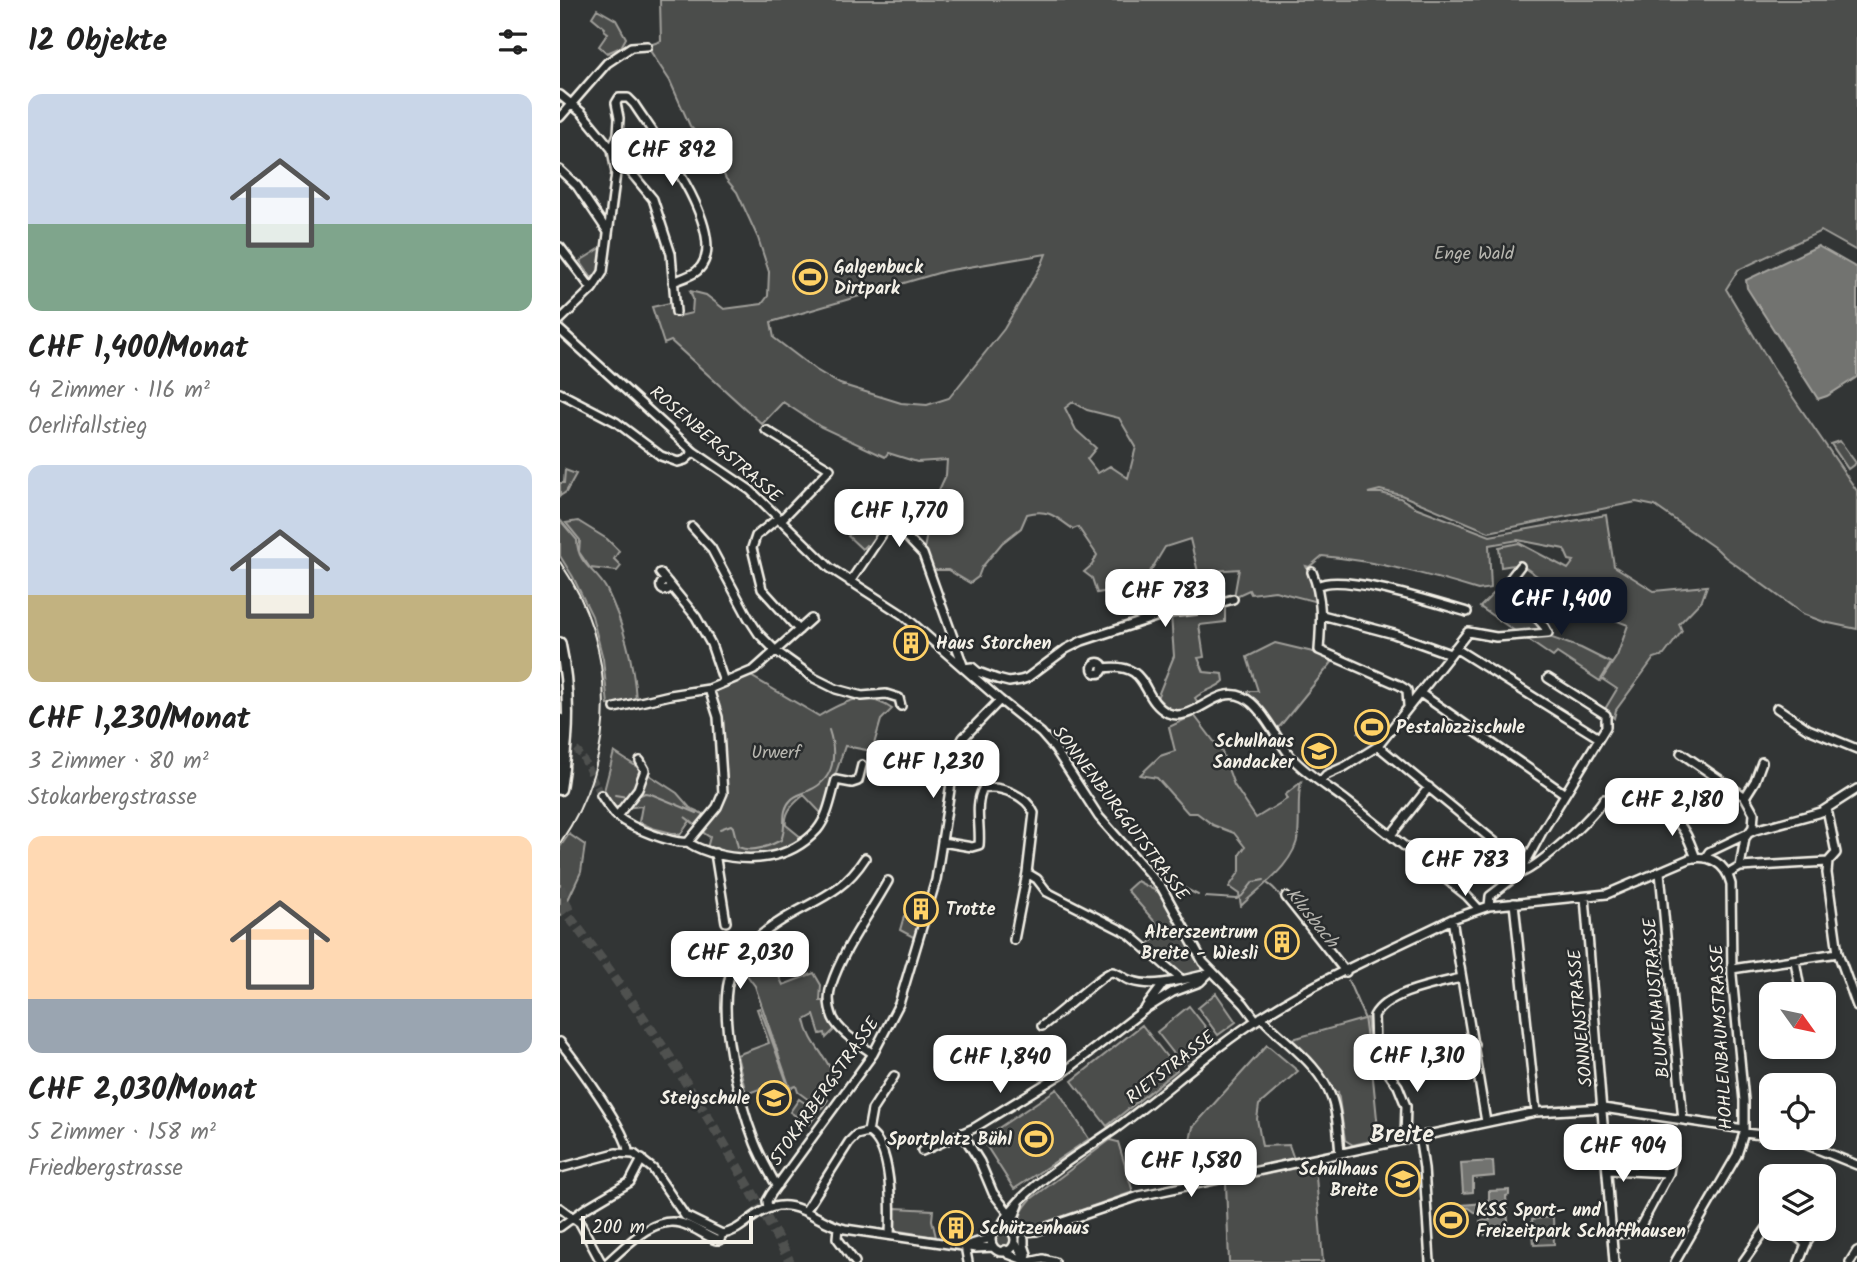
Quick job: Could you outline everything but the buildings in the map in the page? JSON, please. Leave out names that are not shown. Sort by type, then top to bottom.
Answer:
[{"type":"highway","points":[[560,789],[563,768]]},
{"type":"main road","points":[[560,643],[569,705],[571,748],[563,768]]},
{"type":"main road","points":[[560,719],[562,744],[571,748]]},
{"type":"street","points":[[560,117],[607,63],[631,47],[647,46]]},
{"type":"street","points":[[560,95],[572,104],[653,199],[671,254],[676,312]]},
{"type":"street","points":[[560,320],[592,289],[603,272],[616,173],[612,149],[618,134],[616,103],[619,98],[628,98],[684,181],[702,215],[707,241],[704,261],[697,271],[673,282]]},
{"type":"street","points":[[560,170],[577,186],[608,232]]},
{"type":"street","points":[[560,247],[592,289]]},
{"type":"street","name":"ROSENBERGSTRASSE","points":[[560,330],[694,452],[750,490],[819,558],[850,582]]},
{"type":"street","points":[[560,393],[616,422],[653,452],[670,461],[685,460],[694,452]]},
{"type":"street","points":[[766,430],[830,469],[779,520],[756,536],[752,548],[762,589],[799,630]]},
{"type":"street","points":[[964,668],[923,554],[900,530],[889,524],[850,582],[903,615],[1000,701]]},
{"type":"street","points":[[692,527],[711,548],[759,634],[776,651],[814,678],[836,689],[862,696],[893,694],[899,698],[901,706]]},
{"type":"street","points":[[1317,778],[1346,766],[1378,746],[1463,636],[1472,632],[1496,637],[1548,633],[1544,625],[1512,595],[1510,579],[1520,566]]},
{"type":"street","points":[[1312,572],[1318,586],[1322,615],[1319,650],[1373,672],[1407,690],[1421,693],[1565,794]]},
{"type":"street","points":[[660,573],[694,614],[711,644],[724,682]]},
{"type":"street","points":[[1318,586],[1329,582],[1375,587],[1467,612]]},
{"type":"street","points":[[964,668],[972,667],[978,672],[1009,682],[1021,680],[1066,649],[1089,638],[1168,613],[1196,610],[1233,599]]},
{"type":"street","points":[[1322,615],[1452,651],[1599,738]]},
{"type":"street","points":[[615,708],[709,689],[754,670],[811,619]]},
{"type":"street","points":[[1103,668],[1113,666],[1131,670],[1145,683],[1159,706],[1171,714],[1185,713],[1224,695],[1245,697],[1257,709],[1284,749],[1474,901],[1478,908]]},
{"type":"street","points":[[1489,905],[1490,896],[1522,869],[1606,727],[1606,715],[1548,678]]},
{"type":"street","points":[[688,842],[717,807],[723,793],[718,716],[709,689]]},
{"type":"street","points":[[1407,690],[1408,707]]},
{"type":"street","name":"STOKARBERGSTRASSE","points":[[768,1208],[768,1201],[778,1185],[873,1054],[899,1004],[936,880],[957,747],[1000,701]]},
{"type":"street","name":"SONNENBURGGUTSTRASSE","points":[[1000,701],[1041,733],[1055,749],[1099,817],[1162,888],[1210,972],[1305,1059],[1323,1081],[1333,1103],[1340,1153]]},
{"type":"street","points":[[1777,708],[1808,729],[1857,749]]},
{"type":"street","points":[[1378,746],[1522,869],[1528,870],[1560,843],[1597,810],[1604,799],[1655,811],[1676,820],[1684,830],[1696,858],[1719,863],[1728,874],[1740,867],[1828,862]]},
{"type":"street","points":[[1681,753],[1745,797],[1754,813],[1753,827],[1745,838],[1740,867]]},
{"type":"street","points":[[617,816],[638,789],[645,770],[640,761]]},
{"type":"street","points":[[1745,797],[1762,762]]},
{"type":"street","points":[[601,795],[617,816],[630,825],[715,853],[750,860],[763,859],[807,839],[823,821],[836,780],[852,783],[858,780],[862,765]]},
{"type":"street","points":[[1391,835],[1429,787]]},
{"type":"street","points":[[942,842],[972,847],[979,845],[978,816],[980,793],[983,789],[995,789],[1019,796],[1031,805],[1034,813],[1027,873],[1014,940]]},
{"type":"street","points":[[1705,858],[1709,852],[1749,833],[1827,809],[1857,789]]},
{"type":"street","points":[[1827,809],[1836,853],[1828,862],[1827,873],[1838,953],[1857,1006]]},
{"type":"street","points":[[715,853],[726,922]]},
{"type":"street","points":[[778,1185],[755,1143],[740,1091],[725,1000],[729,978],[736,962],[756,938],[779,922],[838,890],[854,875],[865,858]]},
{"type":"street","name":"RIETSTRASSE","points":[[1008,1212],[1033,1188],[1259,1019],[1346,972],[1478,908],[1617,891],[1696,858]]},
{"type":"street","name":"BLUMENAUSTRASSE","points":[[1661,872],[1683,1120]]},
{"type":"street","points":[[1027,873],[1037,878],[1047,892],[1129,934],[1182,980]]},
{"type":"street","name":"HOHLENBAUMSTRASSE","points":[[1675,1262],[1734,1160],[1744,1131],[1728,874]]},
{"type":"street","points":[[873,1054],[839,1026],[833,1017],[829,1000],[831,987],[844,959],[888,881]]},
{"type":"street","points":[[1286,897],[1346,972]]},
{"type":"street","name":"SONNENSTRASSE","points":[[1585,897],[1614,1262]]},
{"type":"street","points":[[1514,903],[1536,1112]]},
{"type":"street","points":[[1452,919],[1486,1122]]},
{"type":"street","points":[[1732,969],[1838,953]]},
{"type":"street","points":[[1795,961],[1799,982]]},
{"type":"street","points":[[1042,1026],[1105,974],[1115,973],[1141,983],[1164,983],[1210,972]]},
{"type":"street","points":[[922,1151],[962,1133],[1073,1067],[1144,1010],[1173,992],[1200,982],[1210,972]]},
{"type":"street","points":[[1405,1139],[1404,1098],[1381,1063],[1375,1047],[1374,1016],[1377,1010],[1406,994],[1461,978]]},
{"type":"street","points":[[1144,1010],[1164,983]]},
{"type":"street","points":[[560,1042],[607,1108],[625,1138],[628,1153]]},
{"type":"street","points":[[1381,1063],[1474,1044]]},
{"type":"street","points":[[868,1132],[873,1110],[894,1076]]},
{"type":"street","points":[[1004,1250],[1014,1237],[1139,1196],[1536,1112],[1603,1108],[1759,1134]]},
{"type":"street","points":[[806,1210],[849,1142],[856,1135],[868,1132],[876,1137],[882,1147],[892,1204],[890,1235]]},
{"type":"street","points":[[962,1133],[980,1162],[993,1193],[1008,1212],[992,1243]]},
{"type":"street","points":[[1419,1136],[1424,1168],[1430,1262]]},
{"type":"street","points":[[1612,1234],[1629,1233],[1640,1227],[1669,1173],[1674,1142],[1670,1138]]},
{"type":"street","points":[[1820,1150],[1857,1165]]},
{"type":"street","points":[[560,1168],[616,1153],[628,1153],[642,1159],[657,1175],[685,1216],[722,1234],[735,1230],[768,1208],[785,1207],[806,1210],[838,1227],[965,1246],[992,1243],[1008,1254],[1029,1260],[1055,1262]]},
{"type":"street","points":[[560,1227],[630,1182],[642,1159]]},
{"type":"street","points":[[1608,1170],[1669,1173]]},
{"type":"street","points":[[1021,1200],[1012,1222],[1014,1237],[1029,1260]]},
{"type":"street","points":[[560,1208],[580,1223],[601,1262]]},
{"type":"street","points":[[608,1262],[634,1240],[663,1223],[682,1223],[716,1240],[720,1240],[722,1234]]},
{"type":"street","points":[[838,1227],[837,1238],[855,1262]]},
{"type":"street","points":[[1000,1229],[1024,1239],[1036,1231]]},
{"type":"street","points":[[1024,1239],[1029,1260]]},
{"type":"street","points":[[1743,1262],[1759,1239]]},
{"type":"street","points":[[1802,1241],[1806,1244]]},
{"type":"street","points":[[1799,1262],[1808,1241]]},
{"type":"street","points":[[965,1246],[968,1262]]},
{"type":"street","points":[[1850,1262],[1857,1251]]},
{"type":"green space","name":"Enge Wald","points":[[660,0],[1857,0],[1857,251],[1821,231],[1738,270],[1726,289],[1773,368],[1857,491],[1857,629],[1803,614],[1655,506],[1636,502],[1489,532],[1401,495],[1380,490],[1368,493],[1400,498],[1415,507],[1490,536],[1606,515],[1614,566],[1654,591],[1707,586],[1702,600],[1679,624],[1682,631],[1664,655],[1654,658],[1616,710],[1614,718],[1605,709],[1617,689],[1602,679],[1617,656],[1628,625],[1594,612],[1598,603],[1578,592],[1573,601],[1520,564],[1501,567],[1499,547],[1519,543],[1568,569],[1574,561],[1569,560],[1564,549],[1518,540],[1489,545],[1491,588],[1478,590],[1401,569],[1322,556],[1309,567],[1306,566],[1317,602],[1275,591],[1251,594],[1249,590],[1234,597],[1239,569],[1198,572],[1190,539],[1165,547],[1142,585],[1097,593],[1092,578],[1084,572],[1092,565],[1097,555],[1078,527],[1073,529],[1051,515],[1034,512],[1027,514],[1021,528],[1002,543],[982,567],[978,577],[970,583],[948,570],[932,570],[923,554],[933,503],[946,475],[947,460],[917,462],[888,453],[885,457],[821,427],[783,402],[762,424],[671,341],[664,344],[652,307],[674,302],[675,317],[692,313],[693,299],[690,291],[706,295],[724,309],[762,304],[768,296],[769,272],[758,238],[737,192],[726,179],[712,150],[690,126],[670,81],[647,46],[661,41]],"holes":[[[1046,254],[1004,329],[949,398],[927,405],[901,403],[840,384],[816,370],[774,338],[771,322],[945,271]],[[1073,402],[1087,410],[1119,418],[1136,447],[1128,478],[1110,466],[1098,473],[1087,459],[1096,448],[1076,430],[1065,408]]]},
{"type":"green space","points":[[597,9],[616,20],[626,38],[621,47],[607,53],[599,46],[608,33],[592,17]]},
{"type":"green space","points":[[601,248],[603,258],[600,270],[597,277],[591,277],[580,261]]},
{"type":"green space","points":[[1840,441],[1856,463],[1848,469],[1831,444]]},
{"type":"green space","points":[[565,470],[576,474],[566,492],[560,496],[560,483],[564,483]]},
{"type":"green space","points":[[920,494],[927,498],[923,516],[908,507]]},
{"type":"green space","points":[[560,520],[577,540],[580,556],[603,583],[613,603],[630,658],[636,700],[608,705],[603,659],[592,616],[560,556]]},
{"type":"green space","points":[[863,520],[879,535],[870,548],[866,545],[862,549],[848,536]]},
{"type":"green space","points":[[578,521],[607,539],[619,551],[614,559],[621,566],[617,571],[590,568],[579,552],[580,540],[566,523]]},
{"type":"green space","points":[[1509,588],[1549,637],[1581,648],[1611,663],[1600,681],[1557,653],[1553,657],[1480,607],[1498,589]]},
{"type":"green space","points":[[1225,604],[1225,622],[1199,625],[1204,657],[1198,658],[1204,672],[1223,674],[1224,681],[1195,698],[1198,703],[1180,711],[1167,708],[1157,698],[1174,656],[1171,615]]},
{"type":"green space","points":[[1275,643],[1317,653],[1333,661],[1275,730],[1248,697],[1248,691],[1258,691],[1247,657]]},
{"type":"green space","name":"Urwerf","points":[[749,675],[819,716],[846,702],[864,699],[882,703],[892,709],[881,720],[872,751],[845,746],[822,814],[804,795],[790,808],[786,825],[803,839],[779,851],[745,856],[707,848],[710,837],[703,833],[692,822],[685,817],[690,821],[680,835],[639,822],[642,806],[616,809],[604,791],[614,752],[677,793],[690,808],[712,818],[726,794],[727,784],[720,712],[713,696],[716,690]]},
{"type":"green space","name":"Pestalozzischule","points":[[1372,712],[1387,722],[1372,743],[1358,733]]},
{"type":"green space","points":[[1194,715],[1222,752],[1234,785],[1256,818],[1287,799],[1285,795],[1301,782],[1295,846],[1276,874],[1241,906],[1239,894],[1229,887],[1240,871],[1240,854],[1245,847],[1234,833],[1213,825],[1197,813],[1188,813],[1157,778],[1140,775],[1160,756],[1175,751],[1169,727]]},
{"type":"green space","points":[[569,834],[585,845],[581,872],[560,917],[560,847]]},
{"type":"green space","points":[[1137,881],[1160,893],[1202,967],[1200,973],[1184,977],[1147,946],[1162,930],[1127,890]]},
{"type":"green space","points":[[904,916],[921,922],[917,939],[900,930]]},
{"type":"green space","points":[[762,941],[783,985],[814,973],[821,985],[820,1001],[824,1001],[829,1019],[836,1028],[826,1038],[825,1033],[820,1034],[814,1015],[805,1020],[811,1037],[835,1080],[823,1096],[828,1100],[821,1109],[798,1092],[796,1086],[790,1088],[755,986],[746,974],[737,968]]},
{"type":"green space","points":[[1216,993],[1236,1022],[1218,1035],[1198,1008]]},
{"type":"green space","points":[[1189,1006],[1214,1038],[1182,1064],[1157,1032]]},
{"type":"green space","points":[[760,1008],[789,1088],[782,1090],[779,1082],[746,1094],[737,1055],[769,1043],[757,1009]]},
{"type":"green space","points":[[1367,1018],[1379,1139],[1353,1145],[1345,1140],[1338,1092],[1333,1093],[1289,1040]]},
{"type":"green space","points":[[1142,1025],[1177,1070],[1107,1126],[1072,1081]]},
{"type":"green space","points":[[1267,1045],[1298,1071],[1259,1105],[1257,1119],[1262,1146],[1289,1145],[1295,1162],[1213,1180],[1185,1163],[1193,1127]]},
{"type":"green space","name":"Sportplatz Bühl","points":[[1057,1089],[1089,1139],[1014,1189],[982,1139]]},
{"type":"green space","points":[[799,1099],[818,1112],[809,1125],[790,1112]]},
{"type":"green space","points":[[1110,1140],[1118,1142],[1133,1192],[1035,1226],[1022,1226],[1021,1215],[1031,1199]]},
{"type":"green space","points":[[1315,1164],[1323,1262],[1229,1262],[1226,1183]]},
{"type":"green space","points":[[895,1208],[933,1210],[936,1237],[893,1230]]},
{"type":"green space","points":[[1553,1217],[1554,1244],[1534,1245],[1532,1219]]},
{"type":"green space","points":[[1003,1231],[1009,1234],[1012,1240],[1009,1246],[1003,1249],[997,1246],[994,1240],[997,1234]]},
{"type":"shaded area","points":[[1818,246],[1857,268],[1857,377],[1818,399],[1747,288],[1746,280]]},
{"type":"shaded area","points":[[1493,1161],[1494,1176],[1473,1178],[1473,1192],[1463,1193],[1461,1163]]},
{"type":"shaded area","points":[[1509,1190],[1509,1195],[1506,1196],[1509,1233],[1481,1235],[1480,1221],[1490,1220],[1490,1210],[1481,1207],[1476,1213],[1469,1208],[1462,1208],[1462,1205],[1484,1203],[1489,1199],[1489,1191]]},
{"type":"waterway","name":"Klusbach","points":[[720,829],[731,825],[738,847],[743,849],[760,848],[781,840],[787,805],[795,796],[818,785],[829,773],[833,757],[829,730]]},
{"type":"waterway","name":"Klusbach","points":[[638,796],[651,794],[697,813]]},
{"type":"waterway","name":"Klusbach","points":[[615,795],[627,797]]},
{"type":"waterway","name":"Klusbach","points":[[1153,867],[1159,868]]},
{"type":"waterway","name":"Klusbach","points":[[1163,872],[1178,885],[1198,895]]},
{"type":"waterway","name":"Klusbach","points":[[1205,897],[1237,899],[1253,882],[1264,880]]},
{"type":"waterway","name":"Klusbach","points":[[1268,884],[1289,905]]},
{"type":"waterway","name":"Klusbach","points":[[1294,913],[1335,967]]},
{"type":"waterway","name":"Klusbach","points":[[1348,980],[1364,1017],[1372,1077]]},
{"type":"tunnel","points":[[576,750],[582,756],[601,795]]},
{"type":"tunnel","points":[[560,887],[569,911]]},
{"type":"tunnel","points":[[560,905],[624,990],[683,1078],[739,1169],[790,1262]]},
{"type":"railway","points":[[560,562],[579,595],[593,629],[601,665],[604,702],[601,739],[593,775],[579,810],[560,843]]},
{"type":"place","name":"Galgenbuck Dirtpark","points":[[810,277]]},
{"type":"place","name":"Haus Storchen","points":[[911,643]]},
{"type":"place","name":"Pestalozzischule","points":[[1372,727]]},
{"type":"place","name":"Schulhaus Sandacker","points":[[1319,751]]},
{"type":"place","name":"Trotte","points":[[921,909]]},
{"type":"place","name":"Alterszentrum Breite - Wiesli","points":[[1282,942]]},
{"type":"place","name":"Steigschule","points":[[774,1098]]},
{"type":"place","name":"Sportplatz Bühl","points":[[1036,1139]]},
{"type":"place","name":"Schulhaus Breite","points":[[1403,1179]]},
{"type":"place","name":"KSS Sport- und Freizeitpark Schaffhausen","points":[[1451,1220]]},
{"type":"place","name":"Schützenhaus","points":[[956,1228]]},
{"type":"district","name":"Breite","points":[[1402,1134]]}]
